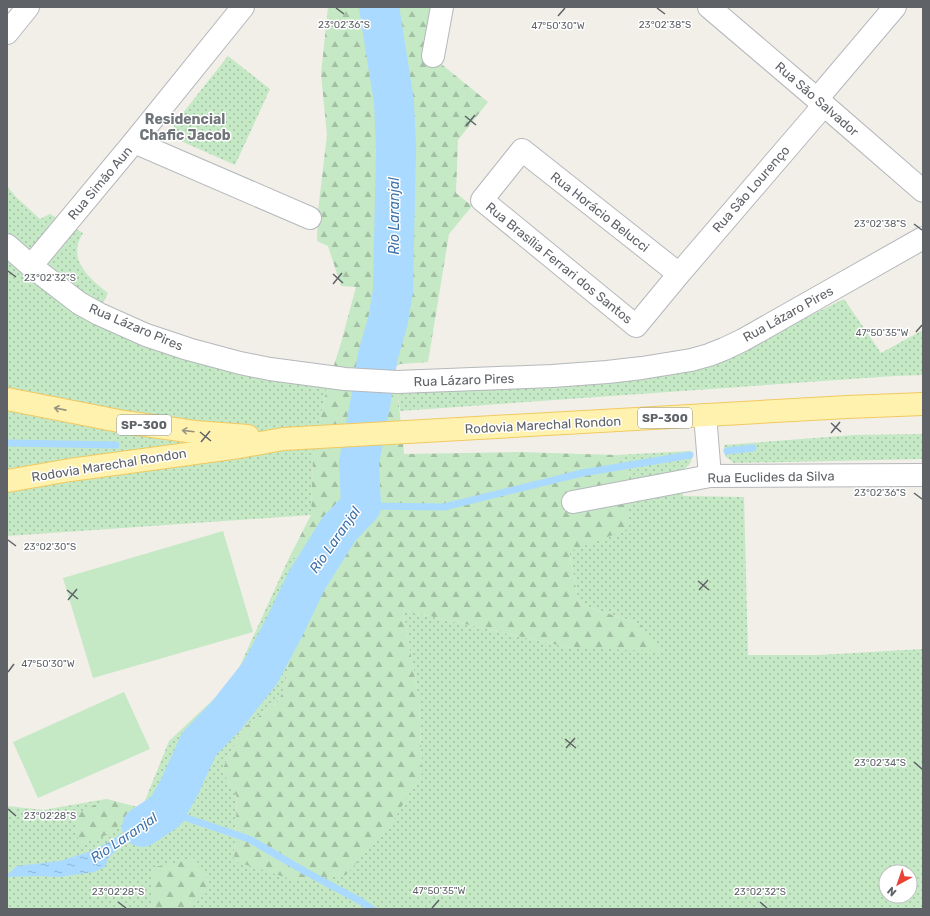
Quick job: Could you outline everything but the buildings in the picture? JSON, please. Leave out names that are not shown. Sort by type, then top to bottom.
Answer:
[{"type":"main road","name":"Rodovia Marechal Rondon","points":[[7,399],[150,426],[195,432],[283,440]]},
{"type":"main road","name":"Rodovia Marechal Rondon","points":[[7,481],[70,470],[283,440],[847,407],[923,404]]},
{"type":"street","points":[[7,33],[28,7]]},
{"type":"street","name":"Rua Simão Aun","points":[[31,266],[243,7]]},
{"type":"street","points":[[433,56],[442,7]]},
{"type":"street","name":"Rua São Salvador","points":[[709,7],[923,191]]},
{"type":"street","name":"Rua São Lourenço","points":[[636,326],[820,102],[895,7]]},
{"type":"street","points":[[134,142],[310,218]]},
{"type":"street","name":"Rua Horácio Belucci","points":[[522,150],[679,274]]},
{"type":"street","name":"Rua Brasília Ferrari dos Santos","points":[[522,150],[482,200],[636,326]]},
{"type":"street","name":"Rua Lázaro Pires","points":[[7,245],[31,266],[80,303],[122,324],[166,342],[214,357],[278,370],[345,380],[397,382],[552,376],[654,366],[691,360],[724,349],[743,340],[923,238]]},
{"type":"street","points":[[705,415],[710,476]]},
{"type":"street","name":"Rua Euclides da Silva","points":[[573,502],[710,476],[923,475]]},
{"type":"green space","points":[[328,7],[433,7],[424,50],[488,102],[458,140],[456,193],[472,206],[449,234],[428,362],[400,364],[395,367],[404,454],[518,452],[617,455],[624,460],[629,468],[627,480],[628,529],[569,552],[579,604],[640,624],[661,651],[571,648],[403,610],[419,701],[422,773],[394,819],[346,875],[297,881],[234,861],[237,797],[222,770],[243,728],[278,702],[286,684],[288,659],[323,587],[309,580],[299,557],[289,558],[311,515],[313,455],[327,387],[356,287],[341,286],[328,246],[317,241],[318,211],[327,135],[321,74]]},
{"type":"green space","points":[[228,56],[270,89],[235,165],[181,141],[175,136],[174,131],[175,123]]},
{"type":"green space","points":[[7,186],[16,197],[40,219],[50,214],[83,233],[78,242],[78,259],[87,274],[108,293],[94,322],[327,387],[313,455],[311,515],[7,536]]},
{"type":"green space","points":[[844,299],[881,353],[923,330],[923,375],[400,411],[398,394],[612,382],[730,355]]},
{"type":"green space","points":[[923,434],[923,459],[734,463],[725,456],[724,445],[854,435]]},
{"type":"green space","points":[[690,451],[692,458],[689,465],[680,471],[683,496],[744,497],[748,655],[819,655],[923,649],[923,909],[7,909],[7,806],[43,810],[106,799],[142,808],[169,741],[233,681],[289,558],[299,557],[309,580],[323,587],[288,659],[286,684],[278,702],[243,728],[222,770],[237,797],[234,861],[422,773],[419,701],[403,610],[571,648],[640,624],[579,604],[569,551],[627,479],[629,468],[624,460],[617,455]]},
{"type":"green space","points":[[223,531],[253,632],[93,678],[63,578]]},
{"type":"green space","points":[[124,692],[150,749],[38,798],[13,742]]},
{"type":"green space","points":[[106,799],[142,809],[104,836],[79,845],[75,815]]},
{"type":"green space","points":[[195,858],[212,887],[192,907],[177,909],[152,909],[151,868]]},
{"type":"water","points":[[307,580],[295,620],[265,676],[241,709],[237,719],[212,711],[253,666],[293,606]]},
{"type":"water","points":[[179,788],[179,805],[168,818],[122,846],[109,857],[105,867],[94,872],[59,877],[7,877],[7,875],[17,866],[60,861],[88,852],[107,843],[153,813]]},
{"type":"waterway","name":"Rio Laranjal","points":[[142,827],[166,811],[179,788],[199,744],[226,716],[260,673],[307,580],[339,529],[361,506],[359,462],[378,355],[388,321],[393,291],[396,149],[394,102],[379,7]]},
{"type":"waterway","points":[[10,443],[116,445]]},
{"type":"waterway","points":[[727,451],[753,448]]},
{"type":"waterway","points":[[361,506],[444,507],[582,473],[690,455]]},
{"type":"waterway","points":[[166,811],[249,839],[372,909]]},
{"type":"district","name":"Residencial Chafic Jacob","points":[[185,128]]}]
